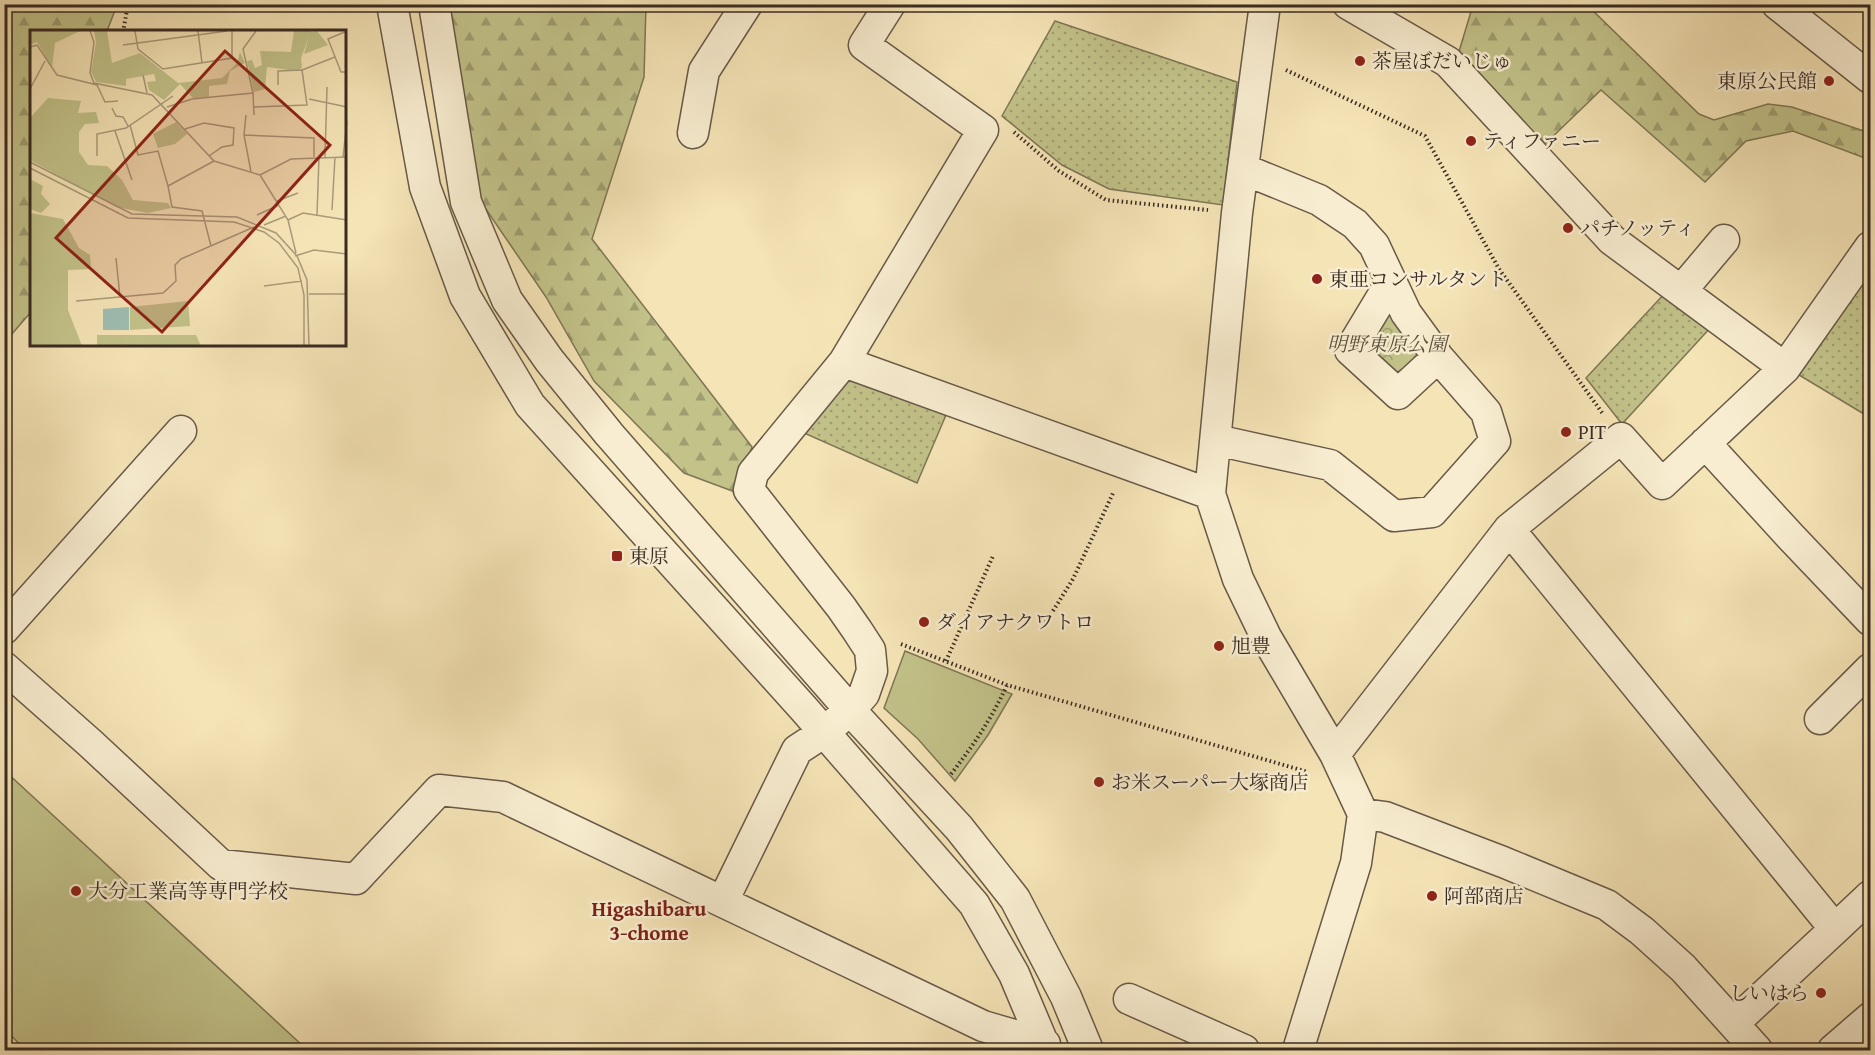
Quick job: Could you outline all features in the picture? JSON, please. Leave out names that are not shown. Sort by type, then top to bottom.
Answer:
[{"type":"street","points":[[392,4],[425,187],[465,296],[530,405],[974,904],[1014,974],[1046,1047]]},
{"type":"street","points":[[434,4],[466,202],[507,300],[549,360],[609,434],[850,710],[958,828],[1015,899],[1066,998],[1088,1050]]},
{"type":"street","points":[[693,133],[704,71],[747,4]]},
{"type":"street","points":[[723,901],[797,750],[823,733],[850,710],[864,694],[872,671],[870,650],[857,630],[749,490],[753,473],[844,362],[983,130],[864,45],[890,4]]},
{"type":"street","points":[[1265,4],[1237,213],[1210,494],[1238,579],[1266,637],[1335,754],[1364,814],[1356,863],[1306,1047]]},
{"type":"street","points":[[1348,4],[1448,62],[1612,240],[1785,368]]},
{"type":"street","points":[[1778,4],[1870,78]]},
{"type":"street","points":[[1215,440],[1330,465],[1394,516],[1432,512],[1495,441],[1486,412],[1438,357],[1406,314],[1374,245],[1355,225],[1319,200],[1243,169]]},
{"type":"street","points":[[1680,291],[1724,240]]},
{"type":"street","points":[[1335,754],[1509,529],[1621,438],[1662,484],[1785,368],[1870,247]]},
{"type":"street","points":[[1391,282],[1350,350],[1398,394],[1438,357]]},
{"type":"street","points":[[844,362],[1210,494]]},
{"type":"street","points":[[4,629],[181,431]]},
{"type":"street","points":[[1705,443],[1870,620]]},
{"type":"street","points":[[1509,529],[1835,929]]},
{"type":"street","points":[[4,667],[90,743],[221,865],[356,879],[439,790],[503,797],[983,1026],[1046,1047]]},
{"type":"street","points":[[1820,719],[1870,669]]},
{"type":"street","points":[[1364,814],[1385,817],[1607,905],[1642,931],[1683,968],[1757,1050]]},
{"type":"street","points":[[1734,1023],[1870,896]]},
{"type":"street","points":[[1129,999],[1244,1050]]},
{"type":"street","points":[[1833,1050],[1870,1018]]},
{"type":"path","points":[[123,30],[129,4]]},
{"type":"path","points":[[1286,69],[1425,136],[1499,269],[1621,438]]},
{"type":"path","points":[[983,130],[994,115],[1059,171],[1106,200],[1237,213]]},
{"type":"path","points":[[1041,630],[1073,579],[1126,462]]},
{"type":"path","points":[[946,661],[993,556]]},
{"type":"path","points":[[857,630],[882,636],[1007,685],[1351,785]]},
{"type":"path","points":[[945,782],[978,739],[1007,685]]},
{"type":"green space","points":[[5,4],[117,5],[107,30],[30,30],[30,313],[5,342]]},
{"type":"green space","points":[[428,5],[646,5],[644,77],[592,239],[752,447],[735,492],[684,473],[594,381],[546,297],[466,180]]},
{"type":"green space","points":[[1473,5],[1587,5],[1699,114],[1714,120],[1768,104],[1792,107],[1870,133],[1870,160],[1793,131],[1746,141],[1705,182],[1601,90],[1542,147],[1457,58]]},
{"type":"green space","points":[[1055,21],[1237,82],[1223,205],[1109,189],[1062,165],[1002,116]]},
{"type":"green space","points":[[1870,258],[1870,410],[1864,414],[1789,369]]},
{"type":"green space","points":[[1666,292],[1711,327],[1622,424],[1586,378]]},
{"type":"green space","name":"明野東原公園","points":[[1386,297],[1431,359],[1398,391],[1354,350]]},
{"type":"green space","points":[[851,378],[946,415],[917,483],[804,433],[844,382]]},
{"type":"green space","points":[[905,651],[1012,694],[988,735],[955,781],[918,739],[884,708]]},
{"type":"green space","name":"大分工業高等専門学校","points":[[5,771],[303,1046],[300,1050],[25,1050],[5,1029]]},
{"type":"place","name":"茶屋ぼだいじゅ","points":[[1360,61]]},
{"type":"place","name":"東原公民館","points":[[1829,81]]},
{"type":"place","name":"ティファニー","points":[[1471,141]]},
{"type":"place","name":"パチノッティ","points":[[1568,228]]},
{"type":"place","name":"東亜コンサルタント","points":[[1317,279]]},
{"type":"place","name":"PIT","points":[[1566,432]]},
{"type":"place","name":"東原","points":[[617,556]]},
{"type":"place","name":"ダイアナクワトロ","points":[[924,622]]},
{"type":"place","name":"旭豊","points":[[1219,646]]},
{"type":"place","name":"お米スーパー大塚商店","points":[[1099,782]]},
{"type":"place","name":"大分工業高等専門学校","points":[[76,891]]},
{"type":"place","name":"阿部商店","points":[[1432,896]]},
{"type":"place","name":"しいはら","points":[[1821,993]]},
{"type":"district","name":"Higashibaru 3-chome","points":[[649,921]]}]
